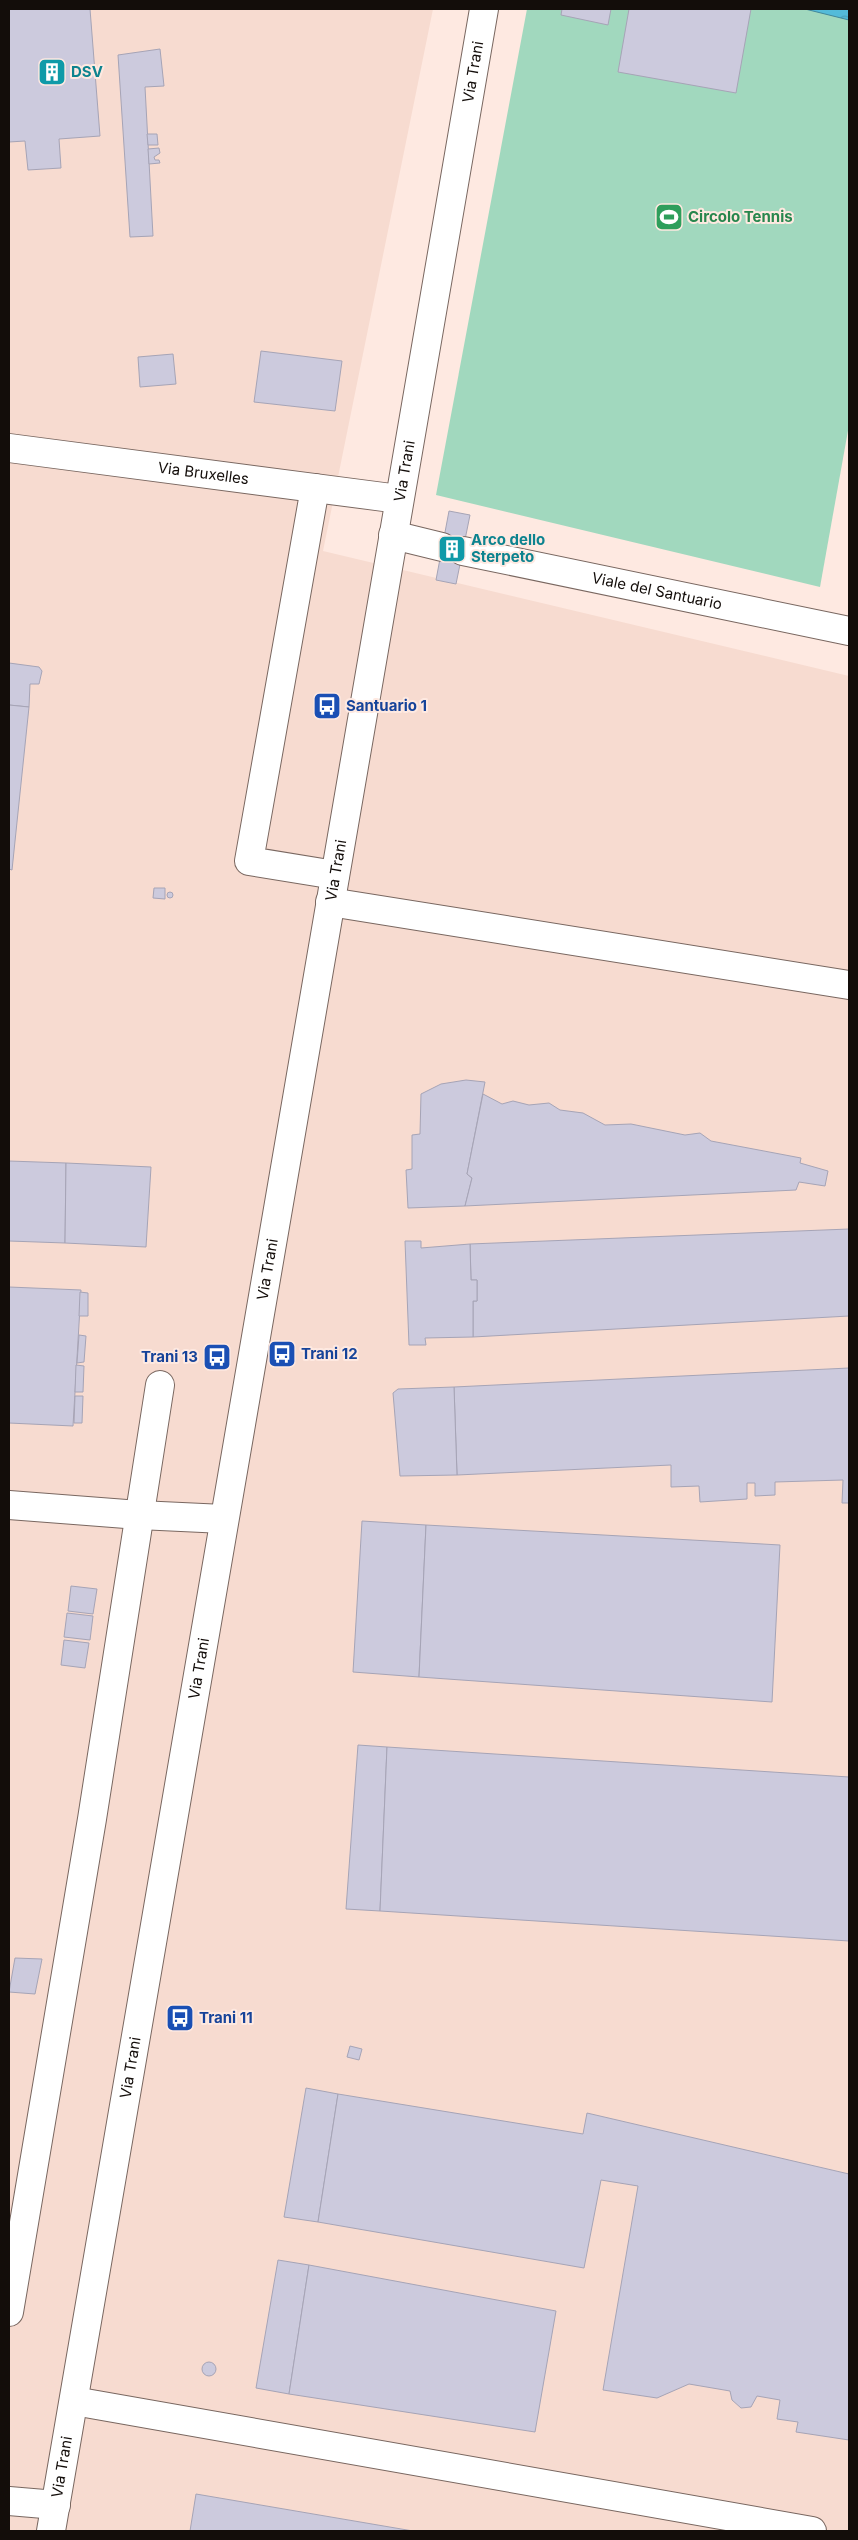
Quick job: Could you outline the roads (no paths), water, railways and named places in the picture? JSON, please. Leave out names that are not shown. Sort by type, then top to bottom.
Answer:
[{"type":"street","name":"Via Trani","points":[[51,2531],[484,9]]},
{"type":"street","name":"Via Bruxelles","points":[[9,448],[399,499]]},
{"type":"street","points":[[315,488],[250,861],[335,875]]},
{"type":"street","name":"Viale del Santuario","points":[[393,535],[452,549],[849,631]]},
{"type":"street","points":[[330,902],[849,985]]},
{"type":"street","points":[[9,2312],[92,1819],[160,1385]]},
{"type":"street","points":[[9,1505],[139,1516],[224,1519]]},
{"type":"street","points":[[74,2401],[812,2531]]},
{"type":"street","points":[[9,2501],[56,2505]]},
{"type":"water","points":[[805,9],[849,9],[849,20]]},
{"type":"place","name":"DSV","points":[[52,72]]},
{"type":"place","name":"Circolo Tennis","points":[[669,217]]},
{"type":"place","name":"Arco dello Sterpeto","points":[[452,549]]},
{"type":"place","name":"Santuario 1","points":[[327,706]]},
{"type":"place","name":"Trani 12","points":[[282,1354]]},
{"type":"place","name":"Trani 13","points":[[217,1357]]},
{"type":"place","name":"Trani 11","points":[[180,2018]]}]
